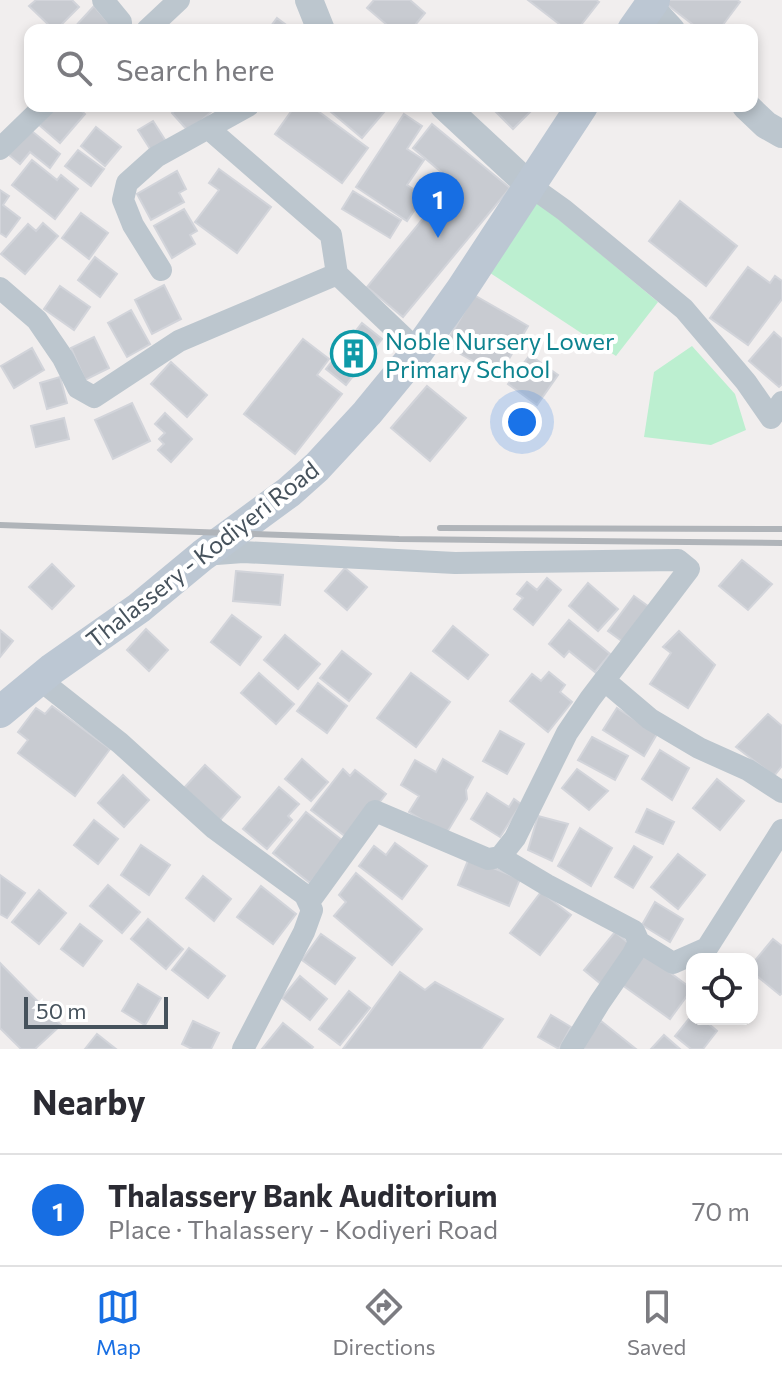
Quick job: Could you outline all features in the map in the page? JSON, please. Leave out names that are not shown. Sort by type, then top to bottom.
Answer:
[{"type":"main road","name":"Thalassery - Kodiyeri Road","points":[[0,712],[39,679],[139,608],[317,467],[418,351],[578,112]]},
{"type":"street","points":[[103,0],[121,24]]},
{"type":"street","points":[[153,24],[179,0]]},
{"type":"street","points":[[309,0],[319,24]]},
{"type":"street","points":[[645,9],[664,24]]},
{"type":"street","points":[[0,149],[38,112]]},
{"type":"street","points":[[161,270],[133,225],[123,200],[127,183],[156,157],[238,112]]},
{"type":"street","points":[[450,112],[529,185],[684,309],[746,382],[771,418],[782,402]]},
{"type":"street","points":[[752,112],[782,134]]},
{"type":"street","points":[[209,129],[331,235],[337,274],[418,351]]},
{"type":"street","points":[[0,288],[37,320],[63,358],[78,388],[94,397],[179,341],[337,274]]},
{"type":"street","points":[[194,562],[243,552],[455,563],[678,560],[689,569],[567,733],[515,838],[500,857]]},
{"type":"street","points":[[39,679],[120,743],[215,829],[305,895],[309,902],[312,910],[304,932],[243,1049]]},
{"type":"street","points":[[604,680],[650,719],[699,748],[748,770],[782,792]]},
{"type":"street","points":[[309,902],[375,811],[488,859],[500,857],[634,931],[639,942],[673,963],[707,948],[782,830]]},
{"type":"street","points":[[571,1049],[639,942]]},
{"type":"green space","points":[[530,195],[658,302],[616,356],[481,267]]},
{"type":"green space","points":[[692,346],[735,394],[746,430],[711,445],[644,437],[654,372]]},
{"type":"building","points":[[36,0],[72,0],[79,7],[62,24],[48,24],[29,6]]},
{"type":"building","points":[[374,0],[410,0],[425,13],[416,24],[386,24],[367,8]]},
{"type":"building","points":[[528,0],[599,2],[582,24],[559,24]]},
{"type":"building","points":[[667,0],[740,2],[724,24],[692,24],[665,3]]},
{"type":"building","points":[[94,6],[110,24],[78,24]]},
{"type":"building","points":[[50,112],[85,114],[60,143],[39,125]]},
{"type":"building","points":[[173,112],[211,112],[189,132]]},
{"type":"building","points":[[291,112],[319,112],[368,148],[342,183],[275,134]]},
{"type":"building","points":[[331,112],[384,112],[362,138]]},
{"type":"building","points":[[496,112],[530,112],[513,129]]},
{"type":"building","points":[[404,114],[422,126],[407,149],[424,160],[407,185],[424,196],[407,221],[356,187]]},
{"type":"building","points":[[153,121],[167,143],[152,152],[138,130]]},
{"type":"building","points":[[432,124],[510,188],[403,317],[367,287],[453,182],[413,148]]},
{"type":"building","points":[[96,127],[121,147],[105,166],[81,146]]},
{"type":"building","points":[[28,128],[60,154],[50,168],[30,152],[20,164],[8,154]]},
{"type":"building","points":[[78,150],[104,169],[91,186],[65,166]]},
{"type":"building","points":[[32,160],[57,180],[61,175],[78,189],[55,219],[12,185]]},
{"type":"building","points":[[219,169],[271,207],[237,253],[195,222],[219,190],[209,183]]},
{"type":"building","points":[[177,171],[186,189],[179,193],[184,202],[151,220],[137,194]]},
{"type":"building","points":[[0,190],[9,196],[3,205],[20,218],[6,237],[0,233]]},
{"type":"building","points":[[353,191],[401,220],[390,238],[342,209]]},
{"type":"building","points":[[680,201],[737,246],[706,286],[649,241]]},
{"type":"building","points":[[184,209],[197,231],[190,235],[195,244],[172,258],[154,226]]},
{"type":"building","points":[[81,213],[108,233],[89,259],[62,238]]},
{"type":"building","points":[[43,223],[58,236],[25,274],[1,254],[28,224],[36,231]]},
{"type":"building","points":[[95,257],[117,274],[100,297],[78,280]]},
{"type":"building","points":[[748,267],[770,283],[775,276],[782,281],[782,299],[748,345],[710,318]]},
{"type":"building","points":[[164,285],[181,319],[152,334],[135,300]]},
{"type":"building","points":[[60,286],[90,307],[74,330],[44,309]]},
{"type":"building","points":[[474,295],[528,326],[499,376],[445,345]]},
{"type":"building","points":[[131,310],[150,344],[127,357],[108,323]]},
{"type":"building","name":"Noble Nursery Lower Primary School","points":[[362,323],[382,339],[346,385],[326,369]]},
{"type":"building","points":[[774,332],[782,339],[782,384],[779,387],[749,361]]},
{"type":"building","points":[[94,337],[109,368],[85,380],[71,348]]},
{"type":"building","points":[[303,339],[329,359],[317,375],[342,394],[295,454],[244,414]]},
{"type":"building","points":[[32,348],[44,370],[14,388],[1,366]]},
{"type":"building","points":[[530,355],[558,375],[537,405],[508,384]]},
{"type":"building","points":[[171,362],[207,395],[187,417],[151,384]]},
{"type":"building","points":[[60,377],[67,403],[47,409],[40,383]]},
{"type":"building","points":[[427,386],[466,418],[430,461],[391,428]]},
{"type":"building","points":[[132,403],[150,441],[113,459],[95,420]]},
{"type":"building","points":[[165,413],[192,439],[171,462],[158,450],[164,444],[159,439],[165,433],[155,424]]},
{"type":"building","points":[[64,418],[69,439],[36,447],[31,426]]},
{"type":"building","points":[[742,560],[772,584],[748,610],[719,586]]},
{"type":"building","points":[[52,564],[74,586],[52,609],[29,587]]},
{"type":"building","points":[[345,568],[367,587],[347,610],[325,591]]},
{"type":"building","points":[[236,571],[283,575],[280,605],[233,601]]},
{"type":"building","points":[[547,578],[561,590],[533,625],[514,609],[523,598],[517,594],[527,582],[537,590]]},
{"type":"building","points":[[588,583],[618,609],[598,631],[569,606]]},
{"type":"building","points":[[634,596],[652,609],[626,644],[608,631]]},
{"type":"building","points":[[232,615],[261,637],[240,665],[211,642]]},
{"type":"building","points":[[569,620],[610,654],[595,672],[569,651],[564,657],[549,644]]},
{"type":"building","points":[[453,626],[488,655],[468,679],[433,651]]},
{"type":"building","points":[[146,629],[168,650],[149,671],[127,650]]},
{"type":"building","points":[[0,630],[13,641],[0,657]]},
{"type":"building","points":[[679,631],[715,665],[688,708],[650,684],[671,653],[663,647]]},
{"type":"building","points":[[285,635],[320,664],[298,689],[264,660]]},
{"type":"building","points":[[342,651],[371,674],[349,701],[320,678]]},
{"type":"building","points":[[549,672],[565,685],[560,692],[572,702],[548,732],[510,701],[532,674],[541,681]]},
{"type":"building","points":[[259,673],[294,704],[276,724],[241,693]]},
{"type":"building","points":[[411,673],[450,702],[416,747],[377,718]]},
{"type":"building","points":[[318,683],[347,706],[327,733],[297,711]]},
{"type":"building","points":[[52,706],[110,749],[75,796],[18,753],[28,740],[18,732],[36,708],[45,714]]},
{"type":"building","points":[[617,708],[657,734],[644,756],[603,730]]},
{"type":"building","points":[[768,714],[782,726],[782,766],[774,776],[736,747]]},
{"type":"building","points":[[500,731],[524,744],[507,774],[483,761]]},
{"type":"building","points":[[592,737],[628,756],[615,780],[578,760]]},
{"type":"building","points":[[660,750],[689,768],[672,800],[642,779]]},
{"type":"building","points":[[302,759],[328,782],[311,801],[285,779]]},
{"type":"building","points":[[443,759],[473,777],[466,790],[467,799],[446,834],[409,812],[419,796],[401,785],[415,760],[436,772]]},
{"type":"building","points":[[205,765],[240,797],[220,820],[184,788]]},
{"type":"building","points":[[343,769],[350,776],[355,770],[386,794],[350,840],[311,810]]},
{"type":"building","points":[[577,769],[608,791],[589,810],[562,788]]},
{"type":"building","points":[[123,775],[149,800],[124,827],[98,803]]},
{"type":"building","points":[[717,779],[744,801],[720,830],[693,808]]},
{"type":"building","points":[[279,787],[299,804],[288,816],[292,820],[267,849],[243,829]]},
{"type":"building","points":[[487,793],[509,807],[514,799],[521,804],[500,837],[471,819]]},
{"type":"building","points":[[647,809],[674,822],[663,844],[636,832]]},
{"type":"building","points":[[306,812],[343,841],[310,883],[273,853]]},
{"type":"building","points":[[538,816],[568,824],[552,861],[528,850]]},
{"type":"building","points":[[94,820],[118,839],[98,864],[74,845]]},
{"type":"building","points":[[580,828],[612,848],[591,886],[558,866]]},
{"type":"building","points":[[395,843],[427,866],[402,899],[359,866],[374,846],[386,855]]},
{"type":"building","points":[[141,845],[170,865],[149,895],[121,875]]},
{"type":"building","points":[[634,846],[652,857],[633,888],[615,877]]},
{"type":"building","points":[[678,854],[705,875],[678,909],[651,887]]},
{"type":"building","points":[[469,858],[520,879],[509,906],[458,885]]},
{"type":"building","points":[[356,873],[422,929],[392,965],[334,916],[346,902],[339,895]]},
{"type":"building","points":[[0,875],[25,893],[7,918],[0,914]]},
{"type":"building","points":[[203,876],[231,899],[214,921],[186,898]]},
{"type":"building","points":[[108,885],[140,912],[122,933],[90,906]]},
{"type":"building","points":[[261,886],[296,914],[273,944],[237,917]]},
{"type":"building","points":[[39,890],[66,913],[39,944],[12,922]]},
{"type":"building","points":[[541,892],[571,915],[540,955],[510,933]]},
{"type":"building","points":[[655,902],[683,919],[670,942],[642,925]]},
{"type":"building","points":[[148,919],[183,949],[166,969],[131,939]]},
{"type":"building","points":[[80,924],[102,941],[83,966],[61,949]]},
{"type":"building","points":[[615,932],[632,946],[601,984],[584,970]]},
{"type":"building","points":[[321,934],[355,958],[335,984],[302,960]]},
{"type":"building","points":[[773,939],[782,946],[780,995],[758,977],[758,957]]},
{"type":"building","points":[[189,948],[225,976],[208,998],[172,970]]},
{"type":"building","points":[[641,951],[686,985],[686,997],[670,1019],[618,982]]},
{"type":"building","points":[[0,963],[61,1025],[35,1049],[21,1049],[0,1028]]},
{"type":"building","points":[[400,972],[425,990],[435,982],[503,1019],[481,1049],[343,1049]]},
{"type":"building","points":[[300,976],[327,999],[310,1020],[282,998]]},
{"type":"building","points":[[138,984],[161,998],[145,1025],[122,1011]]},
{"type":"building","points":[[349,991],[370,1008],[340,1045],[319,1029]]},
{"type":"building","points":[[551,1015],[571,1027],[559,1049],[538,1037]]},
{"type":"building","points":[[193,1021],[219,1033],[211,1049],[192,1049],[182,1044]]},
{"type":"building","points":[[601,1021],[636,1049],[585,1049],[581,1046]]},
{"type":"building","points":[[686,1022],[686,1025],[710,1025],[717,1031],[703,1049],[691,1049],[675,1036]]},
{"type":"building","points":[[283,1023],[313,1047],[262,1049]]},
{"type":"building","points":[[97,1034],[116,1049],[85,1049]]},
{"type":"building","points":[[664,1035],[680,1049],[651,1049]]},
{"type":"railway","points":[[0,525],[399,539],[782,543]]},
{"type":"railway","points":[[440,528],[782,529]]},
{"type":"place","name":"Thalassery Bank Auditorium","points":[[438,238]]},
{"type":"place","name":"Noble Nursery Lower Primary School","points":[[354,354]]}]
